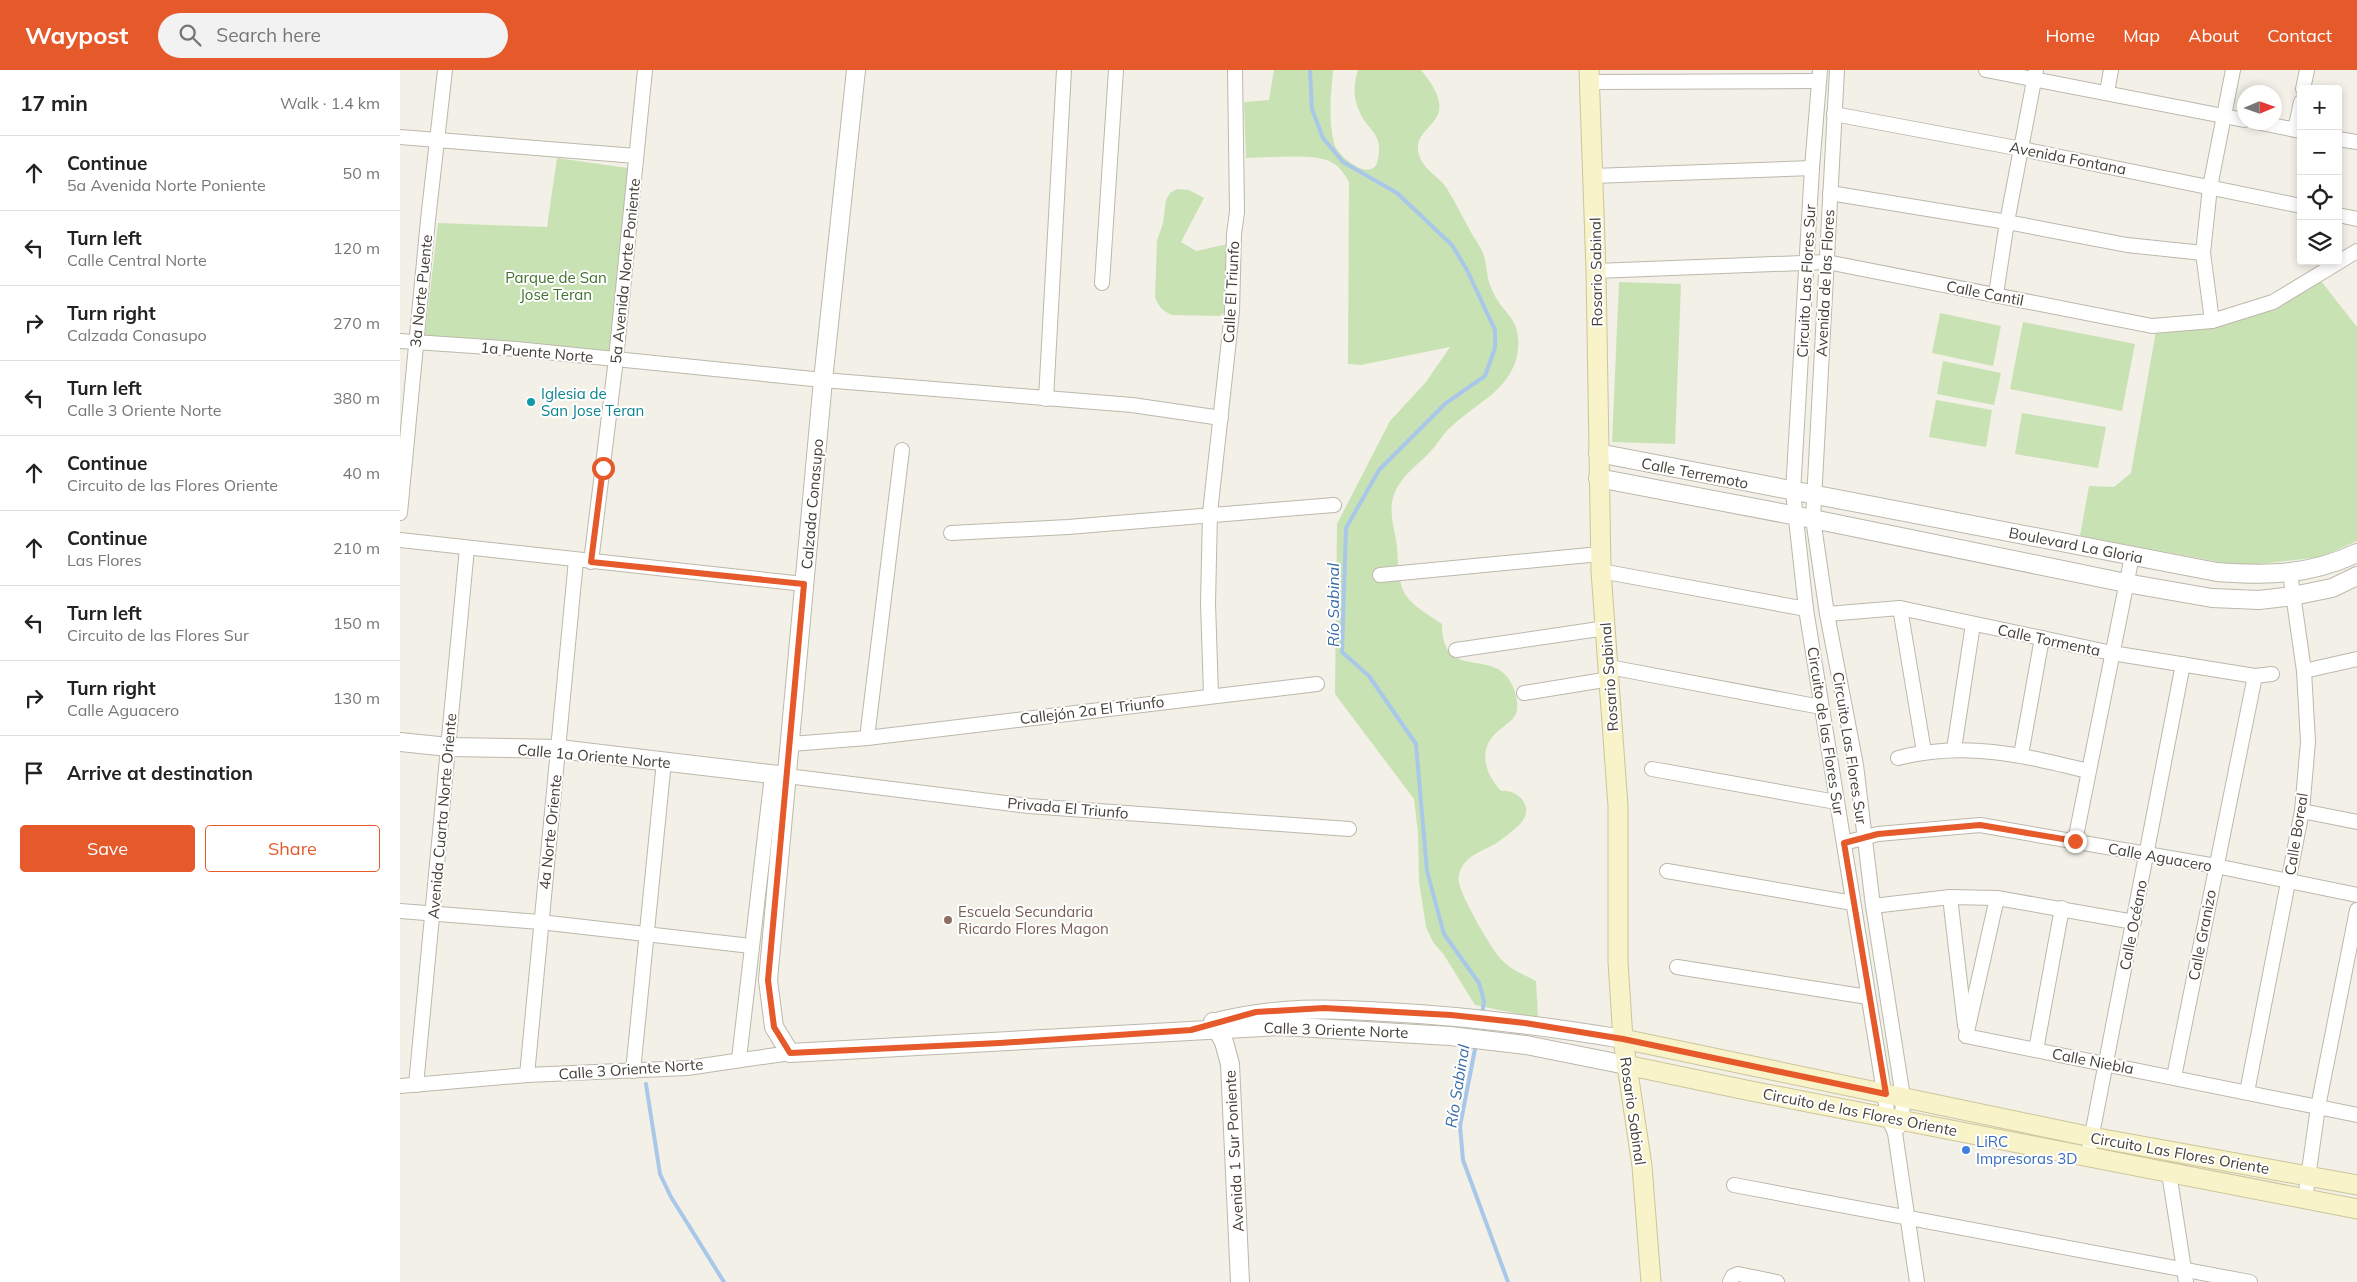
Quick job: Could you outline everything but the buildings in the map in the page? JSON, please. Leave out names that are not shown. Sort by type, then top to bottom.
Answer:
[{"type":"main road","name":"Rosario Sabinal","points":[[1590,76],[1596,271],[1600,563],[1610,673],[1618,806],[1618,962],[1626,1065],[1642,1166],[1651,1282]]},
{"type":"main road","name":"Circuito Las Flores Oriente","points":[[1623,1039],[2092,1137],[2357,1185]]},
{"type":"main road","name":"Circuito de las Flores Oriente","points":[[1626,1065],[1895,1123],[2088,1157],[2357,1209]]},
{"type":"street","name":"3a Norte Puente","points":[[400,513],[415,342],[445,70]]},
{"type":"street","name":"5a Avenida Norte Poniente","points":[[591,562],[616,359],[645,70]]},
{"type":"street","name":"Calzada Conasupo","points":[[790,1053],[774,1027],[768,980],[780,775],[791,744],[804,584],[856,70]]},
{"type":"street","points":[[1046,399],[1064,70]]},
{"type":"street","points":[[1102,284],[1116,70]]},
{"type":"street","name":"Calle El Triunfo","points":[[1211,695],[1208,542],[1232,312],[1234,234],[1237,212],[1234,70]]},
{"type":"street","name":"Avenida de las Flores","points":[[1813,496],[1837,70]]},
{"type":"street","points":[[1986,70],[2035,75],[2106,92],[2237,119]]},
{"type":"street","points":[[2106,92],[2111,70]]},
{"type":"street","points":[[2212,322],[2203,253],[2210,187],[2234,70]]},
{"type":"street","points":[[2304,85],[2307,70]]},
{"type":"street","points":[[1996,294],[2007,222],[2035,75]]},
{"type":"street","points":[[1590,76],[1820,76]]},
{"type":"street","name":"Circuito Las Flores Sur","points":[[1793,492],[1812,168],[1820,76]]},
{"type":"street","name":"Avenida Fontana","points":[[1834,114],[2022,149],[2297,205]]},
{"type":"street","points":[[2282,127],[2297,130]]},
{"type":"street","points":[[400,137],[636,156]]},
{"type":"street","points":[[2342,140],[2357,142]]},
{"type":"street","points":[[1594,176],[1812,168]]},
{"type":"street","points":[[1830,193],[2007,222],[2127,245],[2203,253]]},
{"type":"street","points":[[2342,215],[2357,218]]},
{"type":"street","name":"Calle Cantil","points":[[1596,271],[1827,262],[2152,326],[2212,322],[2273,302],[2357,251]]},
{"type":"street","name":"1a Puente Norte","points":[[400,341],[616,359],[824,380],[1132,405],[1221,418]]},
{"type":"street","points":[[867,738],[902,450]]},
{"type":"street","name":"Calle Terremoto","points":[[1598,453],[1793,492]]},
{"type":"street","name":"Calle Terremoto","points":[[1598,478],[1794,516]]},
{"type":"street","name":"Boulevard La Gloria","points":[[1793,492],[2217,572],[2290,573],[2334,564],[2357,553]]},
{"type":"street","name":"Circuito de las Flores Sur","points":[[1793,492],[1794,516],[1806,609],[1868,997],[1894,1096]]},
{"type":"street","name":"Circuito Las Flores Sur","points":[[1813,496],[1813,519],[1827,614],[1856,765],[1894,1096],[1895,1123],[1917,1282]]},
{"type":"street","points":[[950,533],[1068,527],[1334,504]]},
{"type":"street","name":"Boulevard La Gloria","points":[[1794,516],[2126,583],[2212,598],[2259,600],[2293,596],[2332,588],[2357,576]]},
{"type":"street","points":[[400,540],[804,584]]},
{"type":"street","name":"Avenida Cuarta Norte Oriente","points":[[416,1085],[467,548]]},
{"type":"street","points":[[2075,841],[2132,556]]},
{"type":"street","name":"4a Norte Oriente","points":[[527,1075],[540,922],[559,749],[576,560]]},
{"type":"street","points":[[1380,575],[1600,563],[1806,609]]},
{"type":"street","name":"Calle Boreal","points":[[2247,1092],[2302,811],[2308,742],[2304,671],[2290,573]]},
{"type":"street","points":[[1900,608],[1924,752]]},
{"type":"street","name":"Calle Tormenta","points":[[1827,614],[1900,608],[2112,653],[2254,676],[2272,674]]},
{"type":"street","points":[[1954,749],[1973,624]]},
{"type":"street","points":[[1456,650],[1606,628]]},
{"type":"street","points":[[2021,755],[2042,638]]},
{"type":"street","points":[[2304,671],[2357,659]]},
{"type":"street","name":"Calle Océano","points":[[2088,1157],[2184,664]]},
{"type":"street","points":[[1524,693],[1610,673],[1821,707]]},
{"type":"street","name":"Calle Granizo","points":[[2174,1076],[2254,676]]},
{"type":"street","name":"Callejón 2a El Triunfo","points":[[791,744],[867,738],[1211,695],[1317,684]]},
{"type":"street","name":"Calle 1a Oriente Norte","points":[[400,742],[448,747],[559,749],[780,775]]},
{"type":"street","points":[[1898,758],[1924,752],[1954,749],[2021,755],[2088,770]]},
{"type":"street","points":[[633,1071],[664,762]]},
{"type":"street","points":[[1652,769],[1836,802]]},
{"type":"street","points":[[740,1059],[751,946],[780,775]]},
{"type":"street","name":"Privada El Triunfo","points":[[780,775],[1028,806],[1349,830]]},
{"type":"street","points":[[2302,811],[2357,822]]},
{"type":"street","name":"Calle Aguacero","points":[[1844,843],[1878,834],[1980,825],[2216,866],[2357,895]]},
{"type":"street","points":[[1666,871],[1853,903]]},
{"type":"street","points":[[1950,897],[1966,1036]]},
{"type":"street","points":[[1873,906],[1950,897],[1997,898],[2134,922]]},
{"type":"street","points":[[1966,1036],[1997,898]]},
{"type":"street","points":[[2036,1050],[2062,908]]},
{"type":"street","points":[[2305,1199],[2318,1107],[2352,966],[2357,910]]},
{"type":"street","points":[[400,911],[540,922],[751,946]]},
{"type":"street","points":[[1677,967],[1868,997]]},
{"type":"street","points":[[1329,1009],[1330,1028]]},
{"type":"street","name":"Calle 3 Oriente Norte","points":[[400,1086],[527,1075],[687,1068],[790,1053],[1000,1043],[1191,1030],[1215,1025],[1256,1012],[1329,1009],[1451,1015],[1525,1023],[1623,1039]]},
{"type":"street","name":"Calle 3 Oriente Norte","points":[[1215,1025],[1330,1028],[1450,1036]]},
{"type":"street","name":"Avenida 1 Sur Poniente","points":[[1215,1025],[1224,1042],[1230,1064],[1240,1282]]},
{"type":"street","name":"Circuito de las Flores Oriente","points":[[1450,1036],[1526,1045],[1626,1065]]},
{"type":"street","name":"Calle Niebla","points":[[1966,1036],[2174,1076],[2357,1115]]},
{"type":"street","points":[[2169,1173],[2185,1276]]},
{"type":"street","points":[[1734,1184],[1907,1217],[2185,1276],[2250,1282]]},
{"type":"street","points":[[1730,1282],[1733,1276],[1738,1274],[1777,1282]]},
{"type":"green space","points":[[1274,70],[1333,70],[1331,116],[1334,143],[1348,161],[1363,169],[1370,169],[1375,166],[1378,159],[1379,144],[1375,134],[1361,115],[1356,104],[1355,81],[1358,70],[1421,70],[1434,89],[1439,103],[1438,113],[1434,121],[1422,135],[1418,144],[1419,155],[1427,168],[1446,187],[1481,248],[1491,287],[1517,330],[1518,349],[1510,374],[1493,393],[1449,429],[1433,449],[1407,474],[1394,494],[1392,514],[1399,576],[1405,594],[1418,607],[1442,624],[1445,643],[1451,654],[1461,660],[1497,669],[1508,677],[1515,692],[1517,701],[1516,713],[1511,721],[1490,740],[1485,755],[1491,778],[1501,791],[1513,793],[1523,800],[1526,811],[1525,817],[1505,837],[1466,861],[1460,870],[1459,881],[1472,912],[1496,954],[1508,966],[1536,981],[1538,1018],[1475,1005],[1444,955],[1433,942],[1426,927],[1419,881],[1418,833],[1414,799],[1335,694],[1337,524],[1390,421],[1426,382],[1450,347],[1361,365],[1348,364],[1349,182],[1342,170],[1323,159],[1302,157],[1246,158],[1244,102],[1269,100]]},
{"type":"green space","name":"Parque de San Jose Teran","points":[[557,158],[628,168],[610,352],[425,335],[438,223],[547,227]]},
{"type":"green space","points":[[1177,189],[1189,190],[1204,198],[1181,242],[1196,251],[1228,244],[1226,312],[1219,316],[1172,315],[1161,308],[1155,297],[1157,241],[1163,223],[1166,200],[1170,193]]},
{"type":"green space","points":[[2321,281],[2357,327],[2357,541],[2321,557],[2241,566],[2080,536],[2089,486],[2114,487],[2131,473],[2156,331],[2202,327],[2242,318],[2280,303]]},
{"type":"green space","points":[[1619,282],[1681,284],[1675,444],[1612,442]]},
{"type":"green space","points":[[1940,313],[2001,326],[1993,366],[1932,353]]},
{"type":"green space","points":[[2023,322],[2135,344],[2122,411],[2010,389]]},
{"type":"green space","points":[[1943,361],[2001,373],[1994,405],[1937,394]]},
{"type":"green space","points":[[1936,400],[1992,410],[1986,447],[1929,437]]},
{"type":"green space","points":[[2022,413],[2106,427],[2098,468],[2015,454]]},
{"type":"waterway","name":"Río Sabinal","points":[[1310,70],[1312,109],[1323,138],[1343,162],[1397,193],[1452,245],[1467,270],[1495,330],[1495,348],[1485,376],[1446,403],[1379,470],[1346,528],[1342,652],[1369,676],[1416,744],[1427,871],[1444,934],[1479,983],[1484,1001],[1482,1016]]},
{"type":"waterway","name":"Río Sabinal","points":[[1476,1044],[1460,1126],[1463,1160],[1508,1282]]},
{"type":"waterway","points":[[646,1084],[660,1174],[671,1197],[724,1282]]},
{"type":"place","name":"Iglesia de San Jose Teran","points":[[531,402]]},
{"type":"place","name":"Escuela Secundaria Ricardo Flores Magon","points":[[948,920]]},
{"type":"place","name":"LiRC Impresoras 3D","points":[[1966,1150]]},
{"type":"route","points":[[603,468],[591,562],[804,584],[791,744],[768,980],[774,1027],[790,1053],[1000,1043],[1191,1030],[1214,1022],[1256,1012],[1324,1008],[1451,1015],[1525,1023],[1623,1039],[1886,1094],[1868,997],[1844,843],[1878,834],[1980,825],[2075,841]]}]
